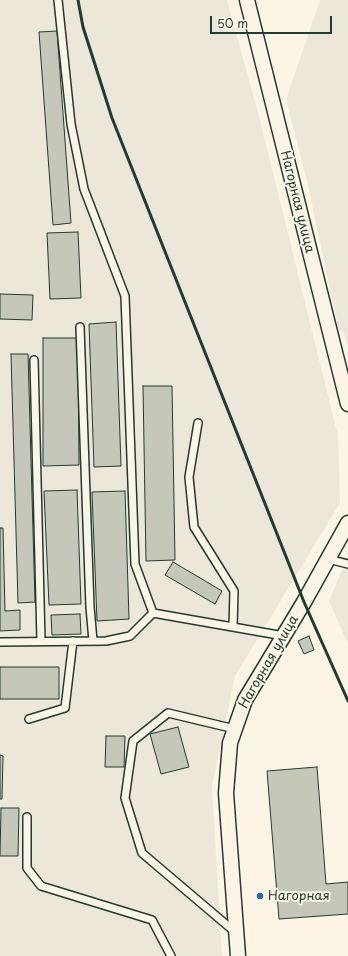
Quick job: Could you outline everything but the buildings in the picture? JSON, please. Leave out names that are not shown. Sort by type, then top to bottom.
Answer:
[{"type":"street","name":"Нагорная улица","points":[[247,0],[348,404]]},
{"type":"street","name":"Нагорная улица","points":[[238,956],[226,793],[230,743],[245,700],[284,636],[348,523]]},
{"type":"lane","points":[[58,0],[71,124],[84,189],[125,296],[135,564],[153,613]]},
{"type":"lane","points":[[80,327],[90,607],[93,641]]},
{"type":"lane","points":[[34,360],[41,641]]},
{"type":"lane","points":[[198,422],[189,477],[194,528],[234,591],[233,627]]},
{"type":"lane","points":[[328,559],[348,564]]},
{"type":"lane","points":[[153,613],[284,636]]},
{"type":"lane","points":[[0,642],[106,641],[130,636],[153,613]]},
{"type":"lane","points":[[29,719],[65,708],[73,641]]},
{"type":"lane","points":[[235,729],[168,713],[133,741],[125,798],[142,853],[237,933]]},
{"type":"lane","points":[[27,817],[27,868],[41,886],[152,920],[171,956]]},
{"type":"shaded area","points":[[0,0],[227,0],[258,113],[338,436],[340,503],[235,676],[212,786],[222,956],[0,956]]},
{"type":"shaded area","points":[[320,0],[348,0],[348,347],[344,332],[339,331],[307,181],[286,100]]},
{"type":"shaded area","points":[[348,556],[348,644],[329,601]]},
{"type":"railway","points":[[78,0],[83,27],[112,118],[304,602],[348,701]]},
{"type":"place","name":"Нагорная","points":[[260,896]]}]
